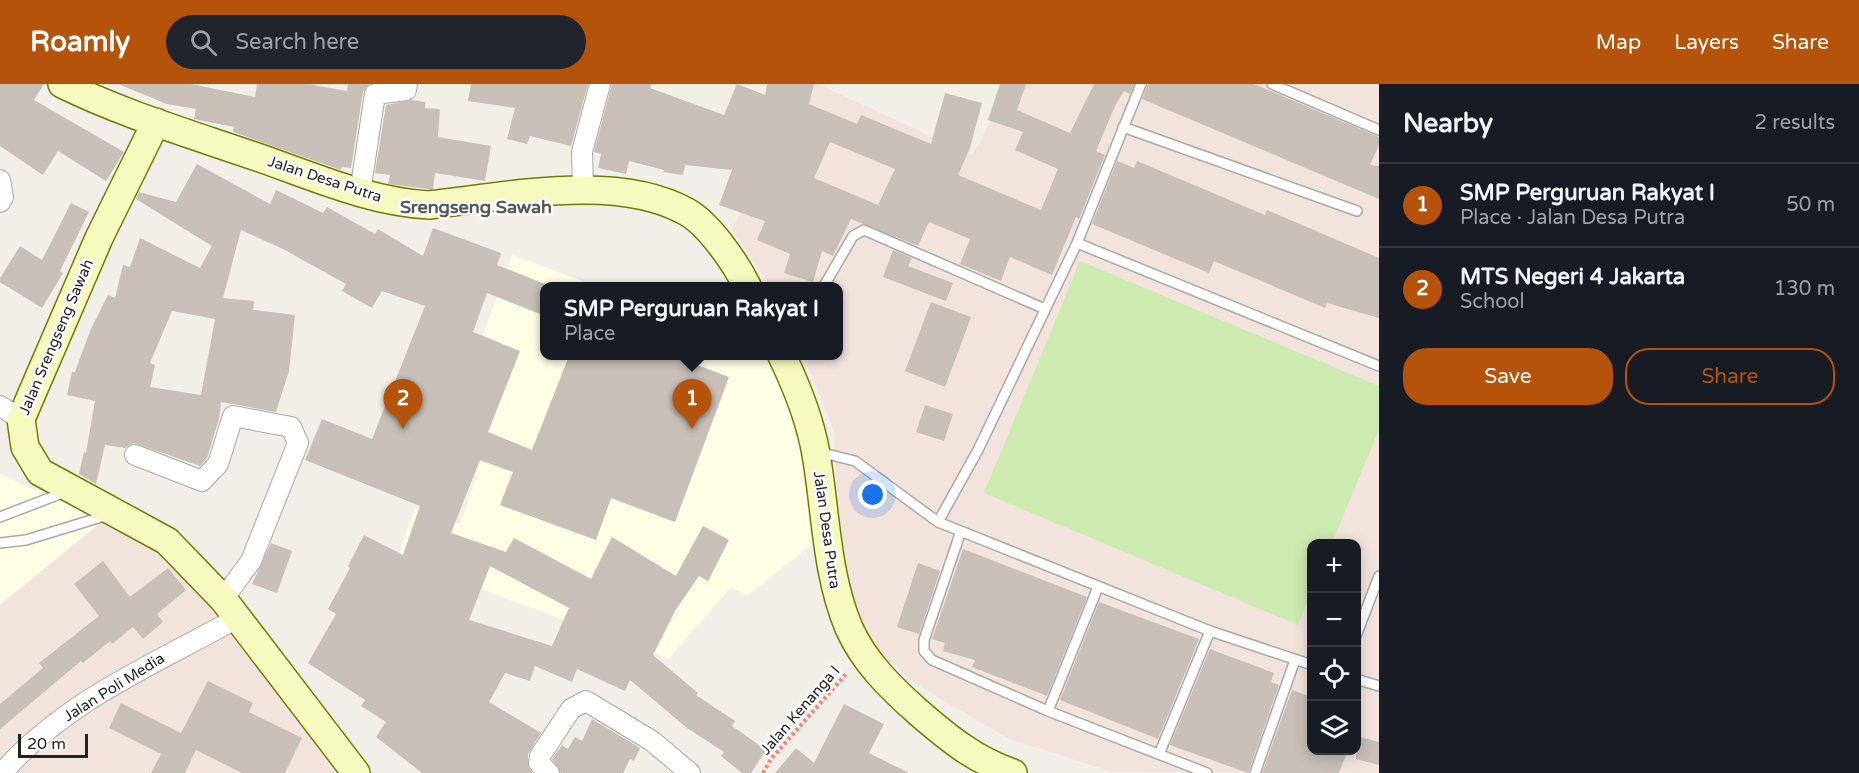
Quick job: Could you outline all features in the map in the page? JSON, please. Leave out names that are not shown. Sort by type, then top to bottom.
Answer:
[{"type":"street","points":[[62,84],[156,122]]},
{"type":"street","points":[[360,192],[375,94],[406,90],[407,84]]},
{"type":"street","points":[[583,188],[582,152],[600,84]]},
{"type":"street","name":"Jalan Desa Putra","points":[[156,122],[360,192],[404,204],[429,205],[583,188],[635,194],[688,212],[716,239],[744,282]]},
{"type":"street","name":"Jalan Srengseng Sawah","points":[[156,122],[10,412],[25,447],[40,472],[166,541],[230,608],[356,773]]},
{"type":"street","points":[[0,180],[3,197],[0,202]]},
{"type":"street","name":"Jalan Desa Putra","points":[[784,360],[802,397],[816,452],[836,593],[850,630],[887,684],[947,738],[986,764],[1013,773]]},
{"type":"street","points":[[135,455],[202,481],[218,465],[233,416],[291,427],[296,434],[298,443],[252,561],[230,608]]},
{"type":"street","name":"Jalan Poli Media","points":[[2,773],[21,751],[72,710],[159,657],[230,608]]},
{"type":"street","points":[[549,773],[539,763],[540,756],[571,709],[586,701],[652,741],[690,773]]},
{"type":"lane","points":[[938,522],[978,450],[1077,243],[1141,84]]},
{"type":"lane","points":[[1272,84],[1379,130]]},
{"type":"lane","points":[[1123,127],[1357,211]]},
{"type":"lane","points":[[826,282],[853,236],[864,230],[1045,309]]},
{"type":"lane","points":[[1077,243],[1379,366]]},
{"type":"lane","points":[[816,452],[855,461],[938,522],[1210,631],[1307,664]]},
{"type":"lane","points":[[0,517],[70,490]]},
{"type":"lane","points":[[0,543],[26,540],[115,513]]},
{"type":"lane","points":[[961,531],[924,640],[924,651],[932,660],[1048,711],[1160,752],[1207,773]]},
{"type":"lane","points":[[1361,623],[1379,576]]},
{"type":"lane","points":[[1048,711],[1098,587]]},
{"type":"lane","points":[[1160,752],[1210,631]]},
{"type":"lane","points":[[1255,773],[1295,660]]},
{"type":"lane","points":[[1361,681],[1379,686]]},
{"type":"path","name":"Jalan Kenanga I","points":[[763,773],[771,759],[849,671]]},
{"type":"shaded area","points":[[810,84],[818,84],[972,155],[1012,84],[1379,84],[1379,773],[1112,772],[1009,739],[914,683],[861,635],[839,571],[834,431],[806,360],[843,360],[843,282],[767,282],[732,229]]},
{"type":"shaded area","points":[[512,255],[585,282],[540,282],[540,360],[782,360],[817,540],[747,596],[731,587],[669,659],[397,558],[415,508],[460,524],[477,476],[437,460]]},
{"type":"shaded area","points":[[0,474],[103,521],[0,605]]},
{"type":"shaded area","points":[[103,521],[160,543],[210,599],[334,773],[0,773],[0,605]]},
{"type":"green space","points":[[1080,261],[1379,386],[1379,430],[1334,539],[1307,539],[1307,602],[1298,625],[984,493]]},
{"type":"building","points":[[0,84],[44,84],[34,100],[124,152],[106,181],[58,151],[43,175],[0,146]]},
{"type":"building","points":[[118,84],[191,84],[255,97],[257,84],[307,84],[347,91],[348,84],[369,84],[363,92],[351,168],[342,167],[341,170],[233,132],[234,127],[194,119],[196,109],[167,104]]},
{"type":"building","points":[[471,84],[588,84],[571,146],[530,136],[527,144],[507,139],[515,108],[468,101]]},
{"type":"building","points":[[612,84],[652,84],[650,88],[724,115],[737,84],[765,95],[767,84],[814,84],[809,104],[857,124],[861,115],[931,144],[945,93],[982,103],[970,148],[958,175],[1041,210],[1058,169],[1015,150],[1023,132],[988,120],[1000,84],[1026,84],[1017,110],[1070,133],[1094,84],[1134,84],[1130,94],[1124,91],[1115,106],[1096,151],[1105,155],[1079,219],[1076,217],[1052,275],[1010,257],[1001,281],[960,264],[970,239],[929,222],[918,246],[851,219],[833,256],[822,251],[813,282],[784,273],[790,254],[757,240],[765,221],[719,205],[732,170],[685,165],[683,175],[663,172],[664,170],[629,161],[626,174],[598,168],[601,154],[594,152]],"holes":[[[830,142],[895,169],[878,205],[814,178]]]},
{"type":"building","points":[[1148,84],[1254,84],[1379,137],[1379,145],[1370,165],[1379,166],[1379,199],[1142,99]]},
{"type":"building","points":[[411,100],[425,102],[425,108],[440,109],[438,137],[491,146],[485,181],[435,173],[433,189],[429,189],[388,184],[390,175],[375,173],[386,105]]},
{"type":"building","points":[[1117,161],[1134,168],[1137,161],[1265,215],[1267,210],[1379,258],[1379,318],[1327,303],[1325,308],[1214,261],[1209,273],[1092,224]]},
{"type":"building","points":[[197,164],[270,204],[276,190],[323,213],[327,207],[375,234],[378,229],[423,256],[433,228],[501,253],[497,265],[540,282],[540,314],[487,293],[473,332],[520,351],[488,432],[532,450],[567,360],[684,360],[729,377],[675,522],[611,498],[596,540],[500,505],[513,472],[480,460],[451,533],[506,552],[514,538],[591,579],[612,537],[676,576],[703,526],[729,540],[708,581],[699,576],[675,611],[653,655],[698,693],[696,695],[735,721],[732,726],[766,750],[751,773],[742,773],[721,756],[724,752],[687,728],[630,680],[625,691],[577,669],[572,682],[535,666],[530,681],[505,673],[489,702],[541,733],[528,754],[528,766],[532,773],[422,773],[376,737],[386,722],[361,706],[365,700],[308,663],[336,614],[328,609],[350,568],[348,566],[364,535],[403,555],[420,506],[305,460],[322,419],[372,439],[425,306],[382,291],[372,308],[342,291],[346,284],[283,249],[241,230],[223,298],[254,301],[253,310],[295,315],[289,371],[276,412],[221,402],[219,419],[207,458],[200,466],[134,443],[125,448],[105,445],[96,484],[79,474],[84,452],[86,453],[95,401],[67,395],[72,372],[75,372],[90,331],[108,295],[115,298],[123,265],[130,267],[140,238],[200,268],[212,246],[136,199],[139,192],[176,202]],"holes":[[[172,311],[215,319],[201,395],[150,387],[155,365],[150,363]],[[490,566],[569,608],[552,646],[469,620]]]},
{"type":"building","points":[[71,203],[89,212],[60,271],[63,273],[42,308],[0,282],[0,278],[20,246],[42,260]]},
{"type":"building","points":[[893,250],[912,258],[908,266],[953,283],[946,301],[883,277]]},
{"type":"building","points":[[931,302],[971,317],[945,387],[905,371]]},
{"type":"building","points":[[925,405],[953,414],[944,441],[916,432]]},
{"type":"building","points":[[271,543],[292,551],[277,593],[252,584]]},
{"type":"building","points":[[963,549],[1087,597],[1047,696],[972,667],[975,660],[943,651],[945,643],[932,639]]},
{"type":"building","points":[[103,561],[130,597],[168,568],[186,590],[157,614],[163,622],[143,639],[133,627],[112,644],[110,641],[83,663],[81,661],[0,729],[0,704],[43,668],[39,663],[99,616],[74,584]]},
{"type":"building","points":[[918,563],[940,571],[919,634],[897,627]]},
{"type":"building","points":[[1099,602],[1199,639],[1158,739],[1060,700]]},
{"type":"building","points":[[1210,649],[1274,673],[1271,682],[1279,685],[1248,773],[1170,745]]},
{"type":"building","points":[[208,681],[253,703],[249,712],[302,738],[285,773],[242,773],[196,750],[185,773],[151,773],[161,754],[109,728],[121,703],[181,733]]},
{"type":"building","points":[[1292,690],[1307,696],[1307,755],[1346,755],[1339,773],[1262,773]]},
{"type":"building","points":[[844,704],[884,724],[869,753],[909,773],[775,773],[796,748],[814,763]]},
{"type":"building","points":[[592,719],[640,748],[634,761],[630,759],[623,773],[561,773],[552,759],[562,745],[568,749],[575,737],[582,741]]},
{"type":"building","points":[[1361,737],[1379,742],[1379,765],[1356,759],[1356,755],[1361,755]]},
{"type":"place","name":"MTS Negeri 4 Jakarta","points":[[403,429]]},
{"type":"place","name":"SMP Perguruan Rakyat I","points":[[692,429]]},
{"type":"district","name":"Srengseng Sawah","points":[[476,207]]}]
